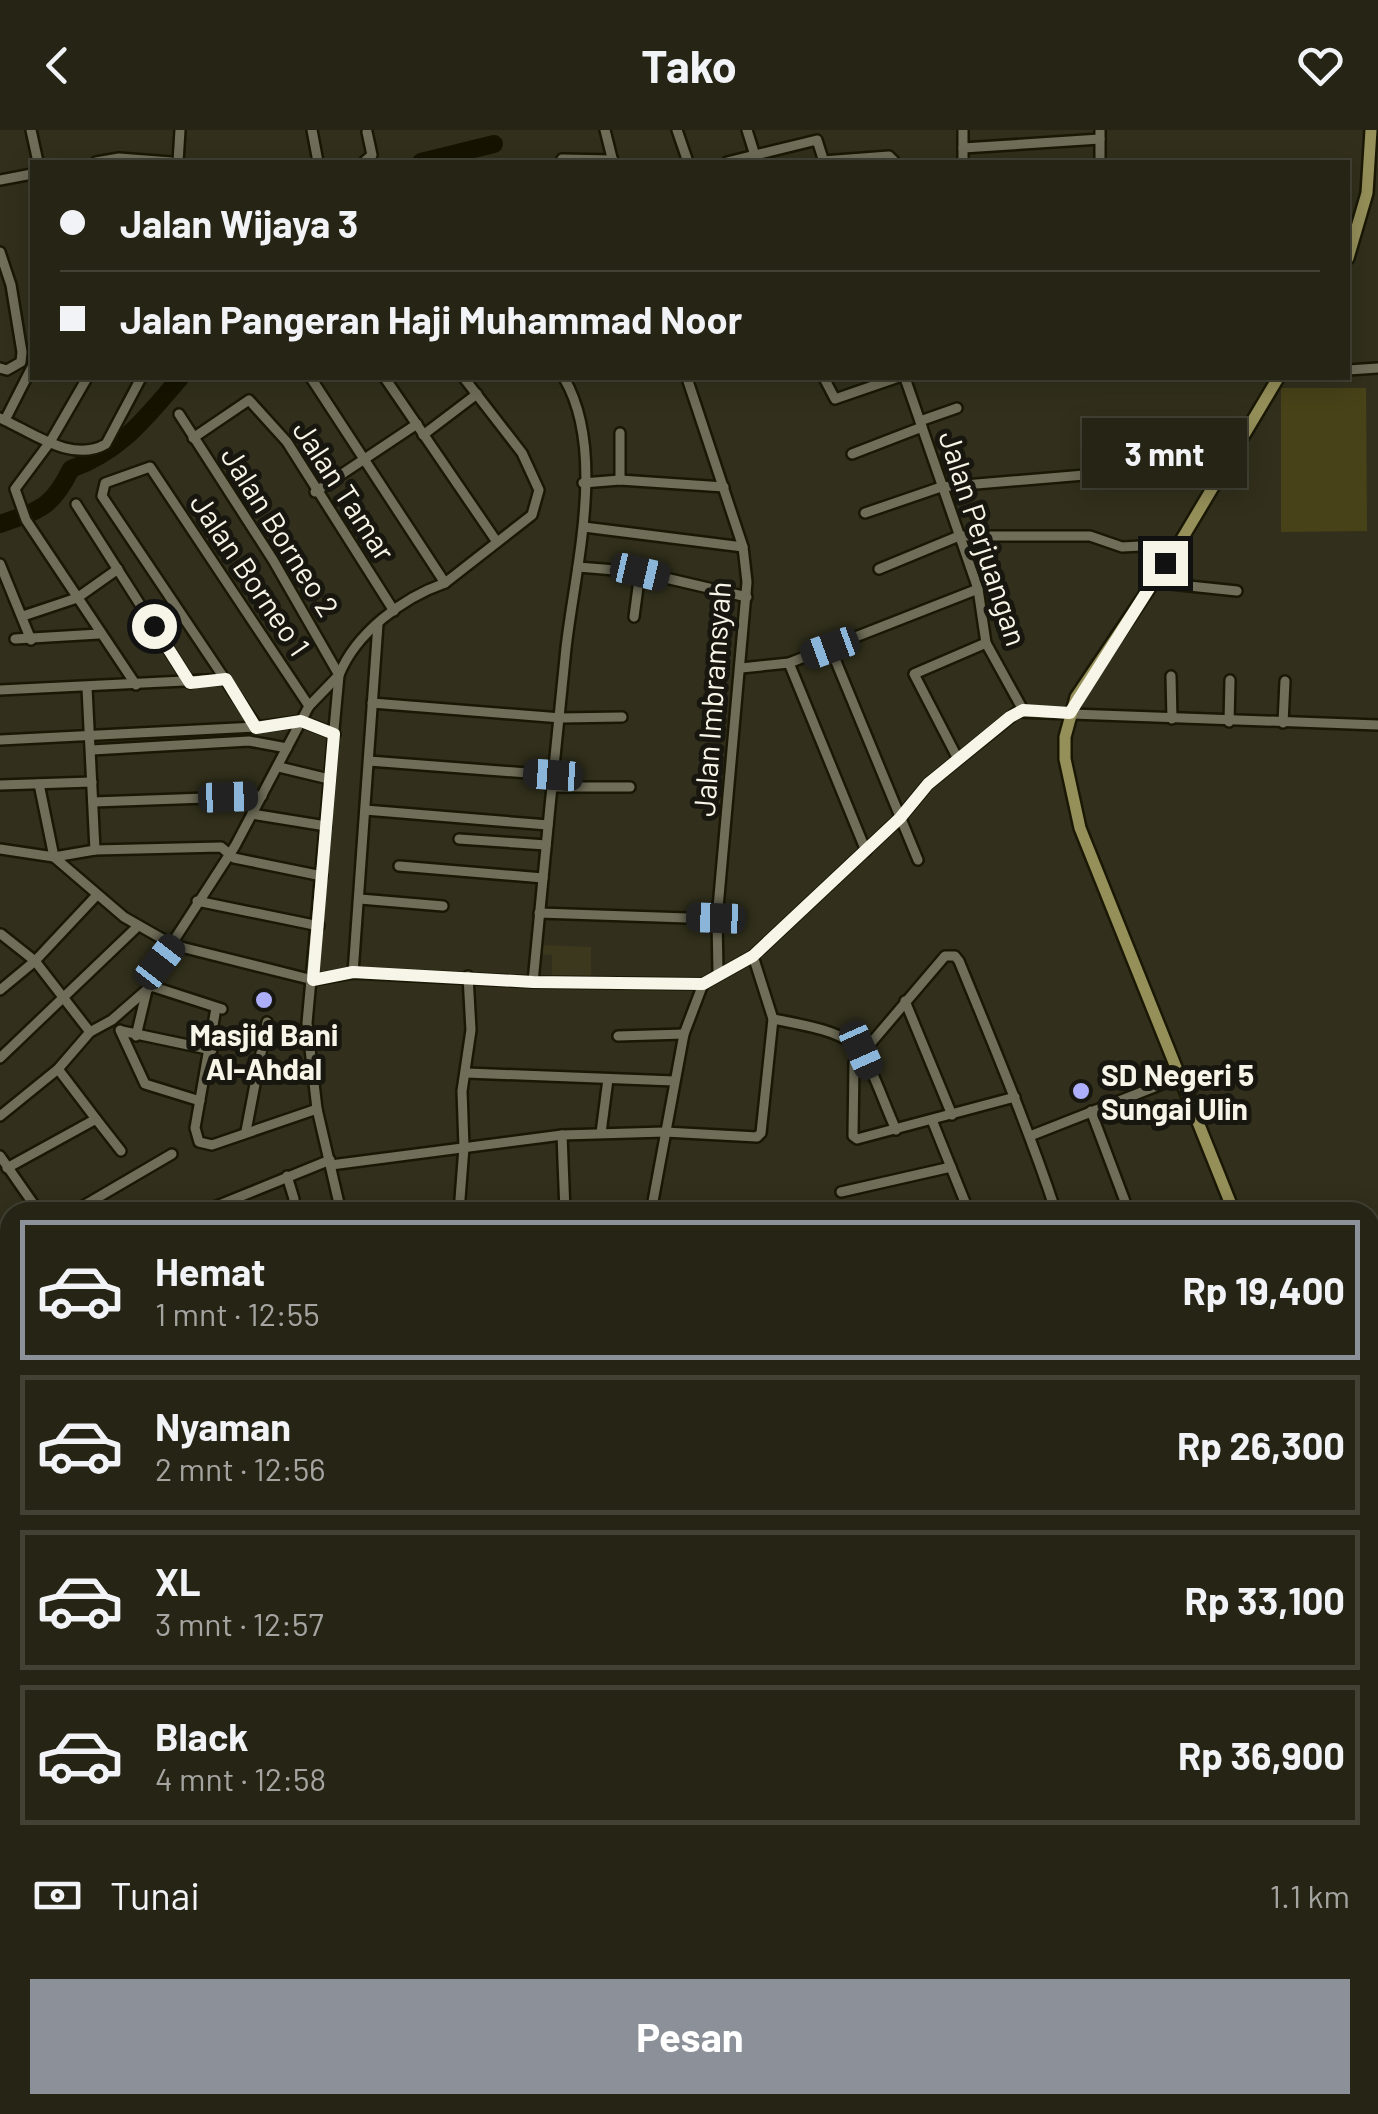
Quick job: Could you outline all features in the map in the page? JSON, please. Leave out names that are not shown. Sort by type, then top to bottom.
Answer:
[{"type":"main road","points":[[1350,251],[1367,193],[1371,130]]},
{"type":"main road","points":[[1230,1202],[1080,828],[1065,759],[1070,713],[1179,544],[1277,380]]},
{"type":"street","points":[[31,130],[38,160]]},
{"type":"street","points":[[174,160],[180,130]]},
{"type":"street","points":[[312,130],[318,160]]},
{"type":"street","points":[[367,130],[372,156],[367,160]]},
{"type":"street","points":[[605,130],[613,160]]},
{"type":"street","points":[[677,130],[687,160]]},
{"type":"street","points":[[747,130],[756,158],[805,136],[820,141],[824,160]]},
{"type":"street","points":[[963,130],[964,160]]},
{"type":"street","points":[[963,148],[1100,134],[1100,160]]},
{"type":"street","points":[[846,160],[889,156],[893,160]]},
{"type":"street","points":[[562,159],[588,160]]},
{"type":"street","points":[[108,160],[146,160]]},
{"type":"street","points":[[0,180],[30,174]]},
{"type":"street","points":[[0,252],[2,272],[12,284],[28,349],[21,362],[12,368],[0,368]]},
{"type":"street","points":[[1350,370],[1378,368]]},
{"type":"street","points":[[30,371],[2,419],[77,452],[106,444],[140,380]]},
{"type":"street","points":[[85,380],[50,442],[17,482],[18,501],[26,520],[99,634],[136,685]]},
{"type":"street","points":[[312,380],[445,583]]},
{"type":"street","points":[[388,380],[497,542]]},
{"type":"street","points":[[339,1202],[317,1108],[307,1024],[319,926],[338,675],[348,652],[394,610],[445,583],[532,515],[539,490],[522,453],[466,380]]},
{"type":"street","points":[[533,982],[553,775],[584,527],[579,416],[565,380]]},
{"type":"street","name":"Jalan Imbramsyah","points":[[688,380],[743,548],[746,597],[716,918],[718,972]]},
{"type":"street","points":[[825,380],[835,399],[890,380]]},
{"type":"street","name":"Jalan Perjuangan","points":[[906,380],[978,589],[986,643],[1023,710]]},
{"type":"street","points":[[424,434],[477,394]]},
{"type":"street","name":"Jalan Tamar","points":[[193,438],[249,400],[287,442],[315,492],[394,610]]},
{"type":"street","points":[[852,454],[957,408]]},
{"type":"street","name":"Jalan Borneo 2","points":[[179,414],[272,560],[338,675]]},
{"type":"street","points":[[315,492],[416,424]]},
{"type":"street","points":[[620,433],[620,480]]},
{"type":"street","points":[[865,513],[941,487],[1228,464]]},
{"type":"street","name":"Jalan Borneo 1","points":[[226,679],[102,496],[104,483],[148,466],[308,705]]},
{"type":"street","points":[[583,483],[620,480],[724,487]]},
{"type":"street","points":[[76,504],[190,683]]},
{"type":"street","points":[[584,527],[743,548]]},
{"type":"street","points":[[879,569],[959,536],[1090,536],[1122,547],[1179,544]]},
{"type":"street","points":[[0,564],[31,640]]},
{"type":"street","points":[[578,566],[640,572],[746,597]]},
{"type":"street","points":[[23,616],[77,598],[118,570]]},
{"type":"street","points":[[634,616],[640,572]]},
{"type":"street","points":[[1151,582],[1236,590]]},
{"type":"street","points":[[741,668],[789,663],[978,589]]},
{"type":"street","points":[[353,972],[378,624]]},
{"type":"street","points":[[14,639],[99,634]]},
{"type":"street","points":[[958,759],[914,674],[986,643]]},
{"type":"street","points":[[830,648],[918,860]]},
{"type":"street","points":[[789,663],[866,850]]},
{"type":"street","points":[[136,1036],[160,962],[230,854],[278,767],[297,721],[338,675]]},
{"type":"street","points":[[1171,676],[1172,719]]},
{"type":"street","points":[[0,690],[226,679],[256,728]]},
{"type":"street","points":[[1230,680],[1230,722]]},
{"type":"street","points":[[1282,723],[1284,680]]},
{"type":"street","points":[[87,688],[95,850]]},
{"type":"street","points":[[372,703],[561,718],[622,717]]},
{"type":"street","points":[[654,1202],[684,1034],[703,984],[718,972],[753,956],[958,759],[1023,710],[1230,722],[1378,725]]},
{"type":"street","points":[[0,740],[256,728],[297,721],[334,734]]},
{"type":"street","points":[[92,750],[250,741],[287,748]]},
{"type":"street","points":[[368,761],[553,775]]},
{"type":"street","points":[[278,767],[329,779]]},
{"type":"street","points":[[0,785],[92,782]]},
{"type":"street","points":[[39,784],[54,857],[137,927],[172,945],[313,980],[353,972],[533,982],[703,984]]},
{"type":"street","points":[[552,788],[630,787]]},
{"type":"street","points":[[93,802],[262,796]]},
{"type":"street","points":[[365,810],[548,825]]},
{"type":"street","points":[[252,814],[326,826]]},
{"type":"street","points":[[458,839],[546,844]]},
{"type":"street","points":[[0,849],[54,857],[95,850],[221,847],[234,858],[322,876]]},
{"type":"street","points":[[399,866],[542,878]]},
{"type":"street","points":[[0,990],[35,961],[96,896]]},
{"type":"street","points":[[360,899],[443,906]]},
{"type":"street","points":[[197,902],[319,926]]},
{"type":"street","points":[[539,912],[716,918]]},
{"type":"street","points":[[0,1058],[137,927]]},
{"type":"street","points":[[1,934],[35,961],[90,1032]]},
{"type":"street","points":[[226,1202],[330,1162],[562,1134],[666,1132],[754,1138],[761,1133],[773,1019],[753,956]]},
{"type":"street","points":[[1015,1097],[896,1130],[858,1139],[853,1136],[851,1076],[861,1050],[945,956],[955,956],[1015,1097],[1053,1202]]},
{"type":"street","points":[[459,1202],[468,976]]},
{"type":"street","points":[[149,987],[219,1008],[195,1128],[199,1142],[212,1145],[317,1108]]},
{"type":"street","points":[[0,1116],[58,1069],[90,1032],[112,1020],[149,987]]},
{"type":"street","points":[[905,1001],[952,1115]]},
{"type":"street","points":[[773,1019],[828,1029],[852,1040],[861,1050],[896,1130]]},
{"type":"street","points":[[112,1020],[145,1084],[200,1100]]},
{"type":"street","points":[[246,1131],[267,1022]]},
{"type":"street","points":[[120,1030],[212,1050]]},
{"type":"street","points":[[618,1036],[684,1034]]},
{"type":"street","points":[[58,1069],[121,1152]]},
{"type":"street","points":[[467,1072],[674,1082]]},
{"type":"street","points":[[1030,1136],[1180,1077]]},
{"type":"street","points":[[601,1133],[608,1079]]},
{"type":"street","points":[[1091,1112],[1125,1202]]},
{"type":"street","points":[[7,1168],[96,1119]]},
{"type":"street","points":[[932,1120],[965,1202]]},
{"type":"street","points":[[562,1134],[565,1202]]},
{"type":"street","points":[[89,1202],[172,1154]]},
{"type":"street","points":[[0,1156],[32,1202]]},
{"type":"street","points":[[841,1192],[951,1167]]},
{"type":"street","points":[[287,1176],[294,1202]]},
{"type":"shaded area","points":[[1281,388],[1366,388],[1367,531],[1281,532]]},
{"type":"shaded area","points":[[540,945],[591,947],[591,978],[552,978],[552,955],[540,954]]},
{"type":"waterway","points":[[429,160],[494,144]]},
{"type":"waterway","points":[[0,524],[51,500],[71,469],[119,442],[178,380]]},
{"type":"place","name":"Masjid Bani Al-Ahdal","points":[[264,1000]]},
{"type":"place","name":"SD Negeri 5 Sungai Ulin","points":[[1081,1091]]},
{"type":"route","points":[[154,626],[190,683],[226,679],[256,728],[301,721],[334,734],[313,980],[353,972],[533,982],[703,984],[734,963],[753,956],[900,818],[928,784],[1010,717],[1023,710],[1070,713],[1076,697],[1165,563]]}]
